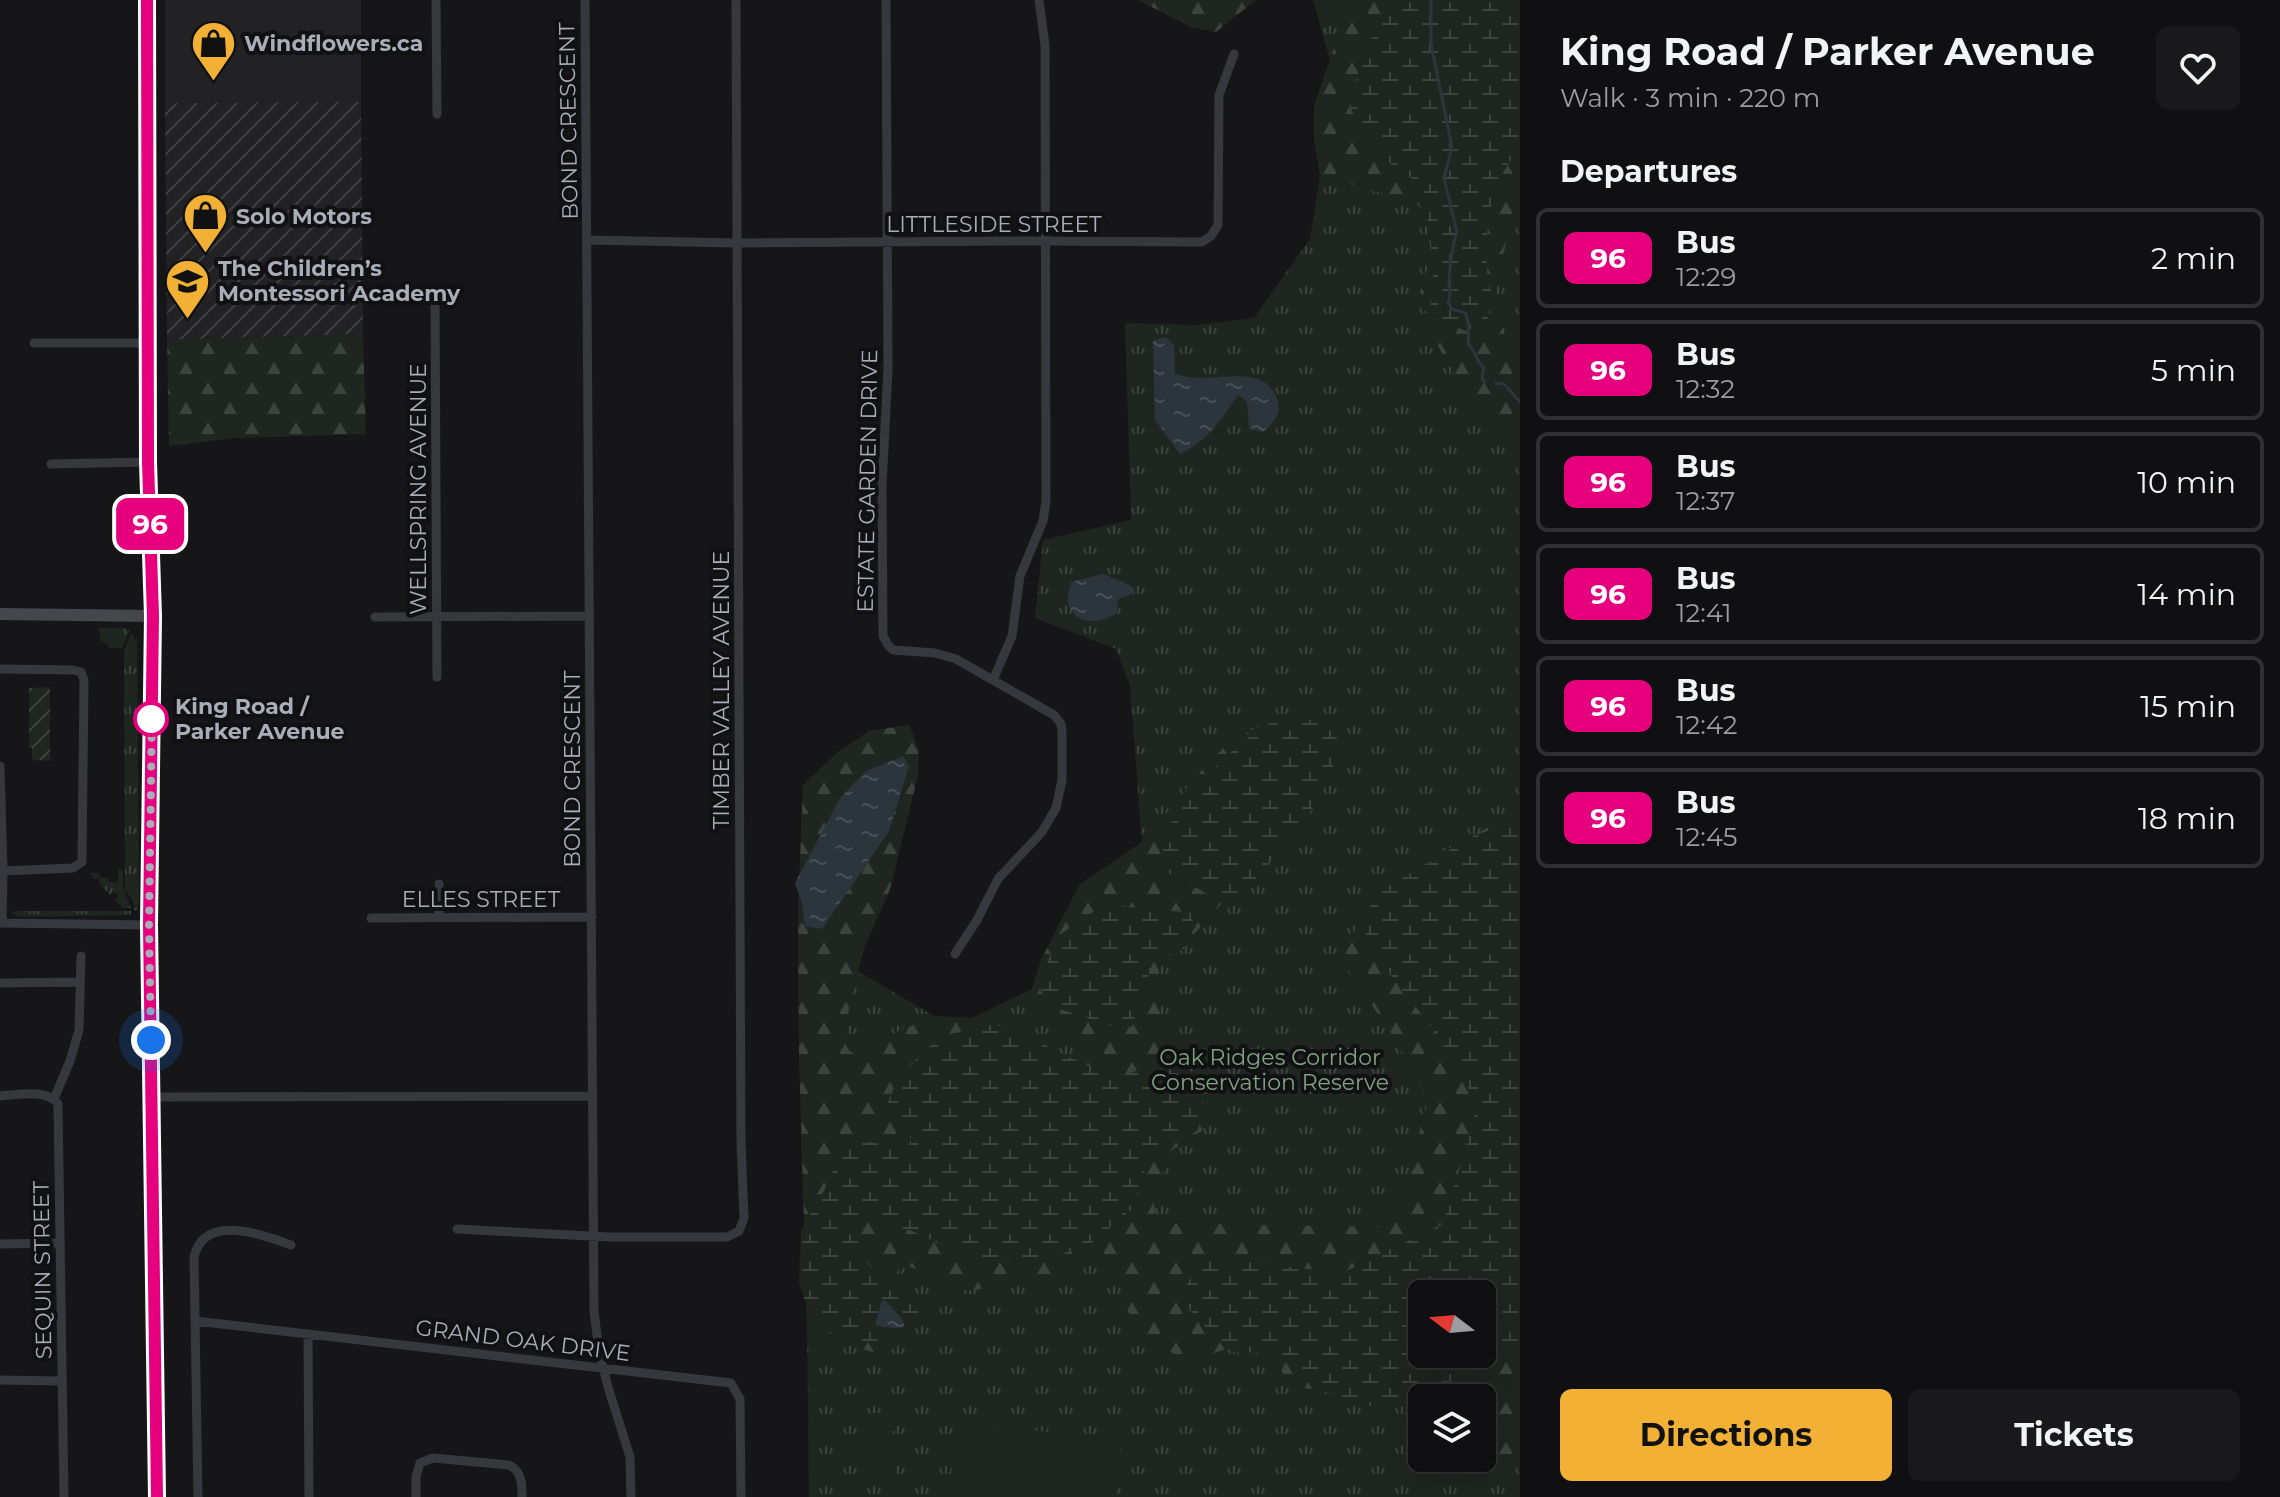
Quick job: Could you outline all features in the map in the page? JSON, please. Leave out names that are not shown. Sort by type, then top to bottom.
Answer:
[{"type":"main road","points":[[147,0],[148,462],[153,616],[149,925],[157,1497]]},
{"type":"main road","points":[[0,614],[153,616]]},
{"type":"street","points":[[436,0],[437,114]]},
{"type":"street","name":"BOND CRESCENT","points":[[585,0],[594,1312],[603,1367],[630,1457],[631,1497]]},
{"type":"street","name":"TIMBER VALLEY AVENUE","points":[[457,1229],[594,1236],[727,1237],[739,1231],[744,1218],[741,1128],[736,0]]},
{"type":"street","name":"ESTATE GARDEN DRIVE","points":[[886,0],[888,369],[882,486],[883,636],[893,650],[947,656],[993,680],[1058,719],[1062,731],[1060,796],[1049,821],[998,879],[955,954]]},
{"type":"street","points":[[993,680],[1012,636],[1020,576],[1043,521],[1046,501],[1045,45],[1039,0]]},
{"type":"street","name":"LITTLESIDE STREET","points":[[587,240],[737,243],[1202,242],[1211,236],[1218,225],[1219,95],[1234,54]]},
{"type":"street","name":"WELLSPRING AVENUE","points":[[435,301],[437,677]]},
{"type":"street","points":[[34,343],[147,343]]},
{"type":"street","points":[[51,464],[148,462]]},
{"type":"street","points":[[375,617],[590,616]]},
{"type":"street","points":[[0,669],[73,670],[81,672],[84,680],[82,862],[73,868],[3,871]]},
{"type":"street","points":[[0,766],[1,923],[149,925]]},
{"type":"street","points":[[439,884],[439,917]]},
{"type":"street","name":"ELLES STREET","points":[[371,918],[592,917]]},
{"type":"street","points":[[0,1096],[37,1095],[54,1099],[79,1030],[81,956]]},
{"type":"street","points":[[0,983],[80,982]]},
{"type":"street","points":[[152,1097],[593,1096]]},
{"type":"street","name":"SEQUIN STREET","points":[[54,1099],[58,1104],[64,1497]]},
{"type":"street","points":[[198,1497],[194,1257],[198,1243],[217,1231],[256,1232],[291,1245]]},
{"type":"street","points":[[0,1244],[60,1243]]},
{"type":"street","name":"GRAND OAK DRIVE","points":[[195,1321],[731,1383],[740,1399],[741,1497]]},
{"type":"street","points":[[308,1334],[309,1497]]},
{"type":"street","points":[[0,1380],[61,1381]]},
{"type":"street","points":[[416,1497],[420,1463],[433,1458],[509,1465],[518,1471],[522,1497]]},
{"type":"shaded area","points":[[165,0],[361,0],[361,102],[165,103]]},
{"type":"shaded area","points":[[361,102],[363,334],[167,340],[165,103]]},
{"type":"green space","points":[[1138,0],[1256,0],[1216,32],[1193,28]]},
{"type":"green space","name":"Oak Ridges Corridor Conservation Reserve","points":[[1313,0],[1520,0],[1520,1497],[809,1497],[799,1054],[798,915],[803,785],[839,751],[870,731],[909,725],[919,750],[917,779],[890,889],[863,950],[858,971],[934,1016],[972,1018],[1032,989],[1041,960],[1080,884],[1142,842],[1130,686],[1116,649],[1035,618],[1043,540],[1131,520],[1125,323],[1196,325],[1254,318],[1310,239],[1320,175],[1314,139],[1314,107],[1330,60]]},
{"type":"green space","points":[[1350,0],[1520,0],[1520,208],[1494,281],[1496,307],[1506,339],[1520,349],[1520,438],[1464,390],[1435,341],[1420,292],[1434,246],[1434,221],[1417,204],[1320,175],[1314,139],[1314,107]]},
{"type":"green space","points":[[1392,0],[1520,0],[1520,148],[1502,175],[1489,221],[1487,274],[1492,300],[1490,312],[1486,324],[1466,331],[1441,321],[1430,308],[1433,276],[1425,196],[1420,184],[1391,164],[1360,130],[1350,106],[1362,56]]},
{"type":"green space","points":[[363,334],[366,434],[234,438],[169,446],[167,340]]},
{"type":"green space","points":[[99,628],[130,630],[122,648],[108,648],[100,640]]},
{"type":"green space","points":[[132,632],[134,639],[137,639],[137,910],[134,910],[133,901],[125,889],[124,650]]},
{"type":"green space","points":[[50,687],[50,761],[32,760],[32,748],[29,748],[29,688]]},
{"type":"green space","points":[[1290,718],[1309,720],[1316,798],[1195,933],[1161,960],[1155,994],[1165,1031],[1210,1102],[1203,1130],[1172,1150],[1165,1162],[1154,1206],[1157,1218],[1171,1223],[1381,1227],[1402,1195],[1428,1101],[1395,1039],[1339,957],[1349,936],[1431,858],[1520,810],[1520,1453],[1496,1460],[1496,1384],[1408,1384],[1408,1407],[1290,1385],[1278,1365],[1226,1349],[1189,1362],[1148,1340],[1127,1310],[1123,1272],[1090,1260],[1038,1279],[967,1291],[901,1263],[893,1284],[915,1337],[881,1355],[826,1337],[807,1323],[799,1054],[798,915],[803,785],[839,751],[870,731],[909,725],[919,750],[917,779],[890,889],[863,950],[849,1008],[845,1043],[850,1052],[934,1016],[986,1019],[1077,1059],[1091,1061],[1072,1024],[1032,989],[1041,960],[1080,884],[1142,843],[1191,782],[1228,743],[1269,721]]},
{"type":"green space","points":[[1286,719],[1308,719],[1336,732],[1339,751],[1328,780],[1301,829],[1238,898],[1215,898],[1169,873],[1163,852],[1166,834],[1188,798],[1239,745],[1269,724]]},
{"type":"green space","points":[[1520,821],[1520,1349],[1496,1360],[1496,1280],[1408,1280],[1408,1368],[1479,1368],[1445,1384],[1408,1384],[1408,1401],[1400,1405],[1351,1406],[1284,1361],[1222,1345],[1189,1309],[1185,1288],[1196,1269],[1213,1258],[1342,1273],[1443,1224],[1478,1105],[1434,1030],[1374,954],[1366,935],[1366,915],[1377,893],[1475,835]]},
{"type":"green space","points":[[118,869],[123,870],[123,887],[131,908],[123,908],[115,900],[117,893],[110,895],[99,883],[100,880],[90,873],[99,873],[100,878],[109,878],[109,882],[118,882]]},
{"type":"green space","points":[[1111,905],[1194,913],[1186,947],[1175,954],[1154,958],[1132,1027],[1108,1025],[1048,1005],[1039,986],[1057,937],[1087,915]]},
{"type":"green space","points":[[131,911],[131,915],[19,917],[12,913]]},
{"type":"green space","points":[[993,1025],[1008,1027],[1096,1070],[1123,1075],[1169,1061],[1190,1071],[1207,1111],[1196,1132],[1150,1150],[1133,1208],[1093,1242],[1046,1260],[999,1263],[870,1219],[861,1230],[857,1249],[871,1268],[923,1308],[917,1328],[898,1337],[871,1343],[833,1337],[807,1308],[799,1282],[801,1231],[824,1191],[848,1137],[907,1150],[911,1139],[903,1125],[892,1123],[888,1102],[898,1079],[927,1048],[949,1034]]},
{"type":"green space","points":[[857,1413],[894,1413],[894,1431],[857,1431]]},
{"type":"green space","points":[[956,1423],[1121,1439],[1115,1497],[949,1497]]},
{"type":"green space","points":[[857,1437],[895,1437],[895,1454],[857,1454]]},
{"type":"green space","points":[[857,1460],[895,1460],[895,1478],[857,1478]]},
{"type":"water","points":[[1166,337],[1174,346],[1175,373],[1202,378],[1247,377],[1260,380],[1270,387],[1278,405],[1273,422],[1263,432],[1249,429],[1247,402],[1238,395],[1207,435],[1180,454],[1155,420],[1153,341]]},
{"type":"water","points":[[1103,574],[1130,585],[1133,594],[1118,599],[1117,613],[1111,616],[1092,621],[1079,618],[1069,605],[1071,582]]},
{"type":"water","points":[[903,756],[909,766],[889,831],[822,929],[805,926],[795,883],[840,798],[866,771]]},
{"type":"water","points":[[885,1300],[905,1327],[875,1325],[882,1301]]},
{"type":"waterway","points":[[1431,0],[1431,44],[1452,147],[1444,178],[1457,232],[1450,265],[1448,303],[1452,309],[1466,315],[1468,344],[1484,368],[1482,379],[1485,381]]},
{"type":"waterway","points":[[1496,383],[1504,384],[1520,402]]},
{"type":"bus line","name":"96","points":[[147,0],[148,462],[153,616],[149,925],[157,1497]]},
{"type":"place","name":"Windflowers.ca","points":[[213,82]]},
{"type":"place","name":"Solo Motors","points":[[205,255]]},
{"type":"place","name":"The Children’s Montessori Academy","points":[[187,320]]},
{"type":"place","name":"King Road / Parker Avenue","points":[[151,719]]},
{"type":"route","points":[[151,719],[152,709],[151,1040]]}]
